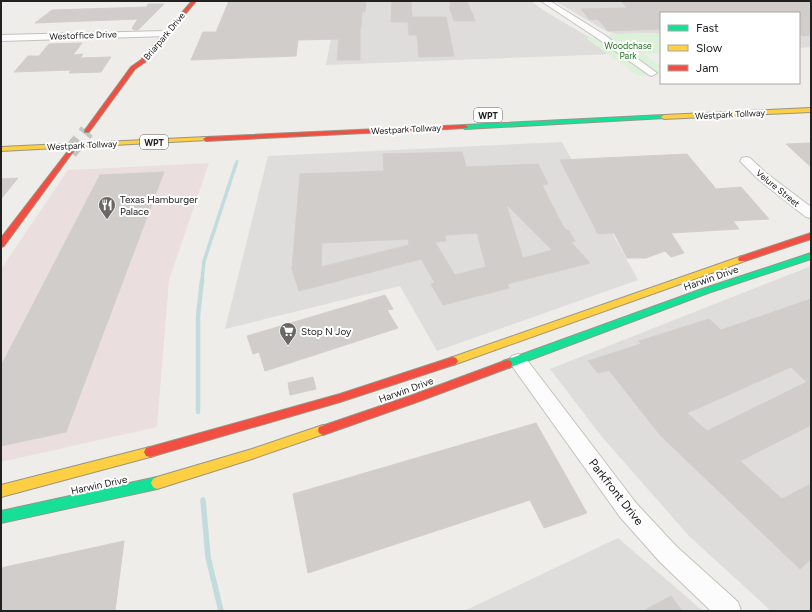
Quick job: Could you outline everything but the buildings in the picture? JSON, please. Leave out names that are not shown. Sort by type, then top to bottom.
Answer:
[{"type":"main road","name":"Briarpark Drive","points":[[133,68],[131,61],[154,33],[184,1]]},
{"type":"main road","name":"Briarpark Drive","points":[[87,133],[133,68],[143,61],[194,1]]},
{"type":"main road","name":"Westpark Tollway","points":[[1,149],[811,110]]},
{"type":"main road","points":[[308,134],[501,132],[811,118]]},
{"type":"main road","points":[[1,244],[70,152]]},
{"type":"main road","name":"Harwin Drive","points":[[1,491],[288,417],[406,378],[689,277],[811,236]]},
{"type":"main road","name":"Harwin Drive","points":[[1,517],[147,486],[413,399],[705,291],[811,256]]},
{"type":"main road","points":[[689,277],[705,291]]},
{"type":"main road","points":[[559,334],[575,318]]},
{"type":"main road","points":[[518,361],[516,354],[519,350],[532,345]]},
{"type":"street","points":[[545,1],[600,36],[652,73]]},
{"type":"street","name":"Westoffice Drive","points":[[1,38],[154,33],[165,34]]},
{"type":"street","name":"Velure Street","points":[[746,161],[762,176],[811,214]]},
{"type":"street","name":"Parkfront Drive","points":[[518,361],[628,510],[668,554],[729,611]]},
{"type":"shaded area","points":[[338,1],[531,1],[543,10],[617,54],[326,65]]},
{"type":"shaded area","points":[[555,1],[811,1],[811,47],[800,48],[800,12],[660,12],[660,33],[616,34],[606,31]]},
{"type":"shaded area","points":[[562,142],[638,280],[437,351],[400,286],[225,329],[268,156]]},
{"type":"shaded area","points":[[209,163],[169,280],[157,427],[1,462],[1,269],[68,170]]},
{"type":"shaded area","points":[[811,266],[811,611],[771,611],[689,536],[602,437],[550,369]]},
{"type":"shaded area","points":[[618,538],[703,611],[464,611]]},
{"type":"green space","name":"Woodchase Park","points":[[660,33],[660,53],[644,54],[660,65],[660,74],[638,76],[586,38],[616,34]]},
{"type":"waterway","points":[[236,165],[237,161]]},
{"type":"waterway","points":[[202,281],[204,261],[236,164]]},
{"type":"waterway","points":[[198,412],[198,316],[202,280]]},
{"type":"waterway","points":[[203,500],[208,557],[221,611]]},
{"type":"tunnel","points":[[70,152],[87,131]]},
{"type":"traffic: fast","points":[[465,127],[664,117]]},
{"type":"traffic: fast","points":[[507,364],[705,291],[811,256]]},
{"type":"traffic: fast","points":[[1,517],[157,483]]},
{"type":"traffic: slow","points":[[664,117],[811,110]]},
{"type":"traffic: slow","points":[[1,149],[206,139]]},
{"type":"traffic: slow","points":[[453,361],[742,259]]},
{"type":"traffic: slow","points":[[157,483],[252,454],[323,430]]},
{"type":"traffic: slow","points":[[1,491],[150,452]]},
{"type":"traffic: jam","points":[[87,131],[133,68],[143,61],[194,1]]},
{"type":"traffic: jam","points":[[206,139],[465,127]]},
{"type":"traffic: jam","points":[[1,244],[70,152]]},
{"type":"traffic: jam","points":[[742,259],[811,236]]},
{"type":"traffic: jam","points":[[150,452],[340,398],[453,361]]},
{"type":"traffic: jam","points":[[323,430],[413,399],[507,364]]},
{"type":"place","name":"Texas Hamburger Palace","points":[[107,220]]},
{"type":"place","name":"Stop N Joy","points":[[288,346]]}]
